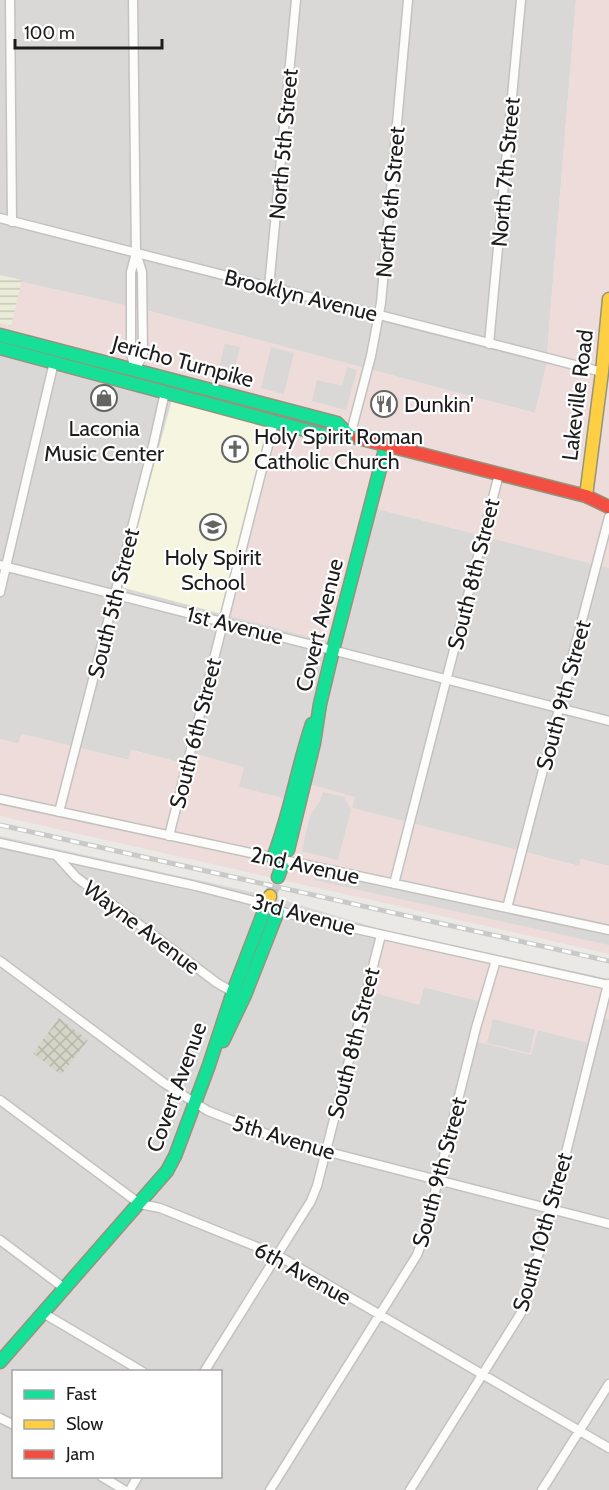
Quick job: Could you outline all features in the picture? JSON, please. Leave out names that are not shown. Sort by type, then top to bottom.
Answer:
[{"type":"main road","name":"Lakeville Road","points":[[586,496],[609,299]]},
{"type":"main road","name":"Jericho Turnpike","points":[[0,335],[338,423],[350,436]]},
{"type":"main road","name":"Jericho Turnpike","points":[[0,348],[331,437],[350,436],[586,496],[609,507]]},
{"type":"main road","points":[[165,392],[168,379]]},
{"type":"main road","name":"Covert Avenue","points":[[288,850],[314,743],[333,650],[386,446]]},
{"type":"main road","name":"Jericho Turnpike","points":[[586,496],[609,496]]},
{"type":"main road","points":[[277,867],[304,745],[321,704]]},
{"type":"main road","points":[[209,1065],[242,1003],[278,911]]},
{"type":"main road","name":"Covert Avenue","points":[[0,1362],[140,1204],[172,1163],[263,914]]},
{"type":"street","points":[[10,0],[12,222]]},
{"type":"street","points":[[133,0],[136,253],[131,272],[131,354],[135,370],[134,384]]},
{"type":"street","name":"North 5th Street","points":[[269,287],[296,0]]},
{"type":"street","name":"North 6th Street","points":[[350,436],[371,356],[378,315],[408,0]]},
{"type":"street","name":"North 7th Street","points":[[489,344],[521,0]]},
{"type":"street","name":"Brooklyn Avenue","points":[[0,218],[602,372]]},
{"type":"street","points":[[0,592],[3,566],[54,362]]},
{"type":"street","name":"South 5th Street","points":[[59,813],[165,392]]},
{"type":"street","name":"South 6th Street","points":[[169,836],[274,422]]},
{"type":"street","name":"South 8th Street","points":[[394,884],[499,474]]},
{"type":"street","name":"South 9th Street","points":[[507,908],[609,517]]},
{"type":"street","name":"1st Avenue","points":[[3,566],[609,721]]},
{"type":"street","name":"2nd Avenue","points":[[0,799],[169,836],[277,867],[394,884],[609,930]]},
{"type":"street","name":"3rd Avenue","points":[[0,843],[244,898],[278,911],[381,935],[608,984]]},
{"type":"street","name":"Wayne Avenue","points":[[57,855],[76,878],[217,983],[233,992]]},
{"type":"street","name":"South 8th Street","points":[[205,1370],[311,1201],[317,1186],[381,935]]},
{"type":"street","name":"South 9th Street","points":[[270,1490],[417,1255],[439,1180],[496,960]]},
{"type":"street","name":"5th Avenue","points":[[0,961],[195,1104],[264,1134],[609,1224]]},
{"type":"street","name":"South 10th Street","points":[[410,1490],[521,1313],[552,1209],[608,984]]},
{"type":"street","name":"6th Avenue","points":[[0,1100],[140,1204],[160,1208],[277,1255],[609,1448]]},
{"type":"street","points":[[0,1240],[64,1288]]},
{"type":"street","points":[[43,1313],[141,1370]]},
{"type":"street","points":[[542,1490],[609,1384]]},
{"type":"street","points":[[104,1478],[124,1490]]},
{"type":"shaded area","points":[[0,0],[576,0],[546,366],[535,413],[142,309],[0,277]]},
{"type":"shaded area","points":[[576,0],[609,0],[609,568],[366,506],[330,642],[230,616],[277,428],[0,355],[0,277],[142,309],[535,413],[546,366]]},
{"type":"shaded area","points":[[0,275],[22,280],[11,326],[0,323]]},
{"type":"shaded area","points":[[225,344],[240,347],[231,382],[216,379]]},
{"type":"shaded area","points":[[271,347],[294,353],[284,394],[261,388]]},
{"type":"shaded area","points":[[0,355],[172,400],[121,587],[330,642],[366,506],[609,568],[609,866],[581,859],[579,866],[352,808],[355,797],[290,800],[238,787],[243,767],[186,764],[132,750],[129,760],[22,734],[19,744],[0,739]]},
{"type":"shaded area","points":[[347,367],[357,370],[346,410],[312,401],[317,380],[342,386]]},
{"type":"shaded area","points":[[172,400],[277,428],[230,616],[121,587]]},
{"type":"shaded area","points":[[58,405],[79,411],[77,420],[99,425],[94,445],[51,434]]},
{"type":"shaded area","points":[[104,422],[143,431],[137,456],[98,446]]},
{"type":"shaded area","points":[[21,734],[128,760],[131,750],[186,764],[189,752],[244,767],[239,787],[290,800],[295,780],[355,797],[352,808],[579,866],[581,859],[609,866],[609,954],[0,816],[0,739],[18,744]]},
{"type":"shaded area","points":[[323,792],[344,797],[351,810],[338,860],[302,851],[310,816]]},
{"type":"shaded area","points":[[0,836],[270,896],[383,930],[368,991],[419,1004],[424,987],[483,1002],[538,1030],[593,1044],[599,1016],[609,1019],[609,1490],[0,1490]]},
{"type":"shaded area","points":[[316,870],[609,936],[609,945],[314,880]]},
{"type":"shaded area","points":[[383,930],[609,980],[609,1019],[599,1017],[593,1044],[538,1030],[531,1055],[473,1041],[483,1002],[424,987],[419,1005],[368,991]]},
{"type":"shaded area","points":[[59,1018],[88,1040],[61,1075],[33,1053]]},
{"type":"shaded area","points":[[493,1019],[535,1030],[530,1053],[487,1043]]},
{"type":"tunnel","points":[[270,896],[278,877]]},
{"type":"railway","points":[[0,825],[609,961]]},
{"type":"traffic: fast","points":[[0,335],[337,423],[350,436]]},
{"type":"traffic: fast","points":[[0,348],[331,437],[358,438]]},
{"type":"traffic: fast","points":[[288,850],[314,743],[320,704],[333,650],[386,446]]},
{"type":"traffic: fast","points":[[273,858],[312,724]]},
{"type":"traffic: fast","points":[[278,877],[282,866]]},
{"type":"traffic: fast","points":[[223,1041],[245,995],[278,911]]},
{"type":"traffic: fast","points":[[0,1362],[167,1171],[175,1156],[209,1065],[233,992],[263,914]]},
{"type":"traffic: slow","points":[[586,496],[609,299]]},
{"type":"traffic: jam","points":[[358,438],[586,496],[609,507]]},
{"type":"place","name":"Laconia Music Center","points":[[104,398]]},
{"type":"place","name":"Dunkin'","points":[[384,404]]},
{"type":"place","name":"Holy Spirit Roman Catholic Church","points":[[235,449]]},
{"type":"place","name":"Holy Spirit School","points":[[213,527]]}]
